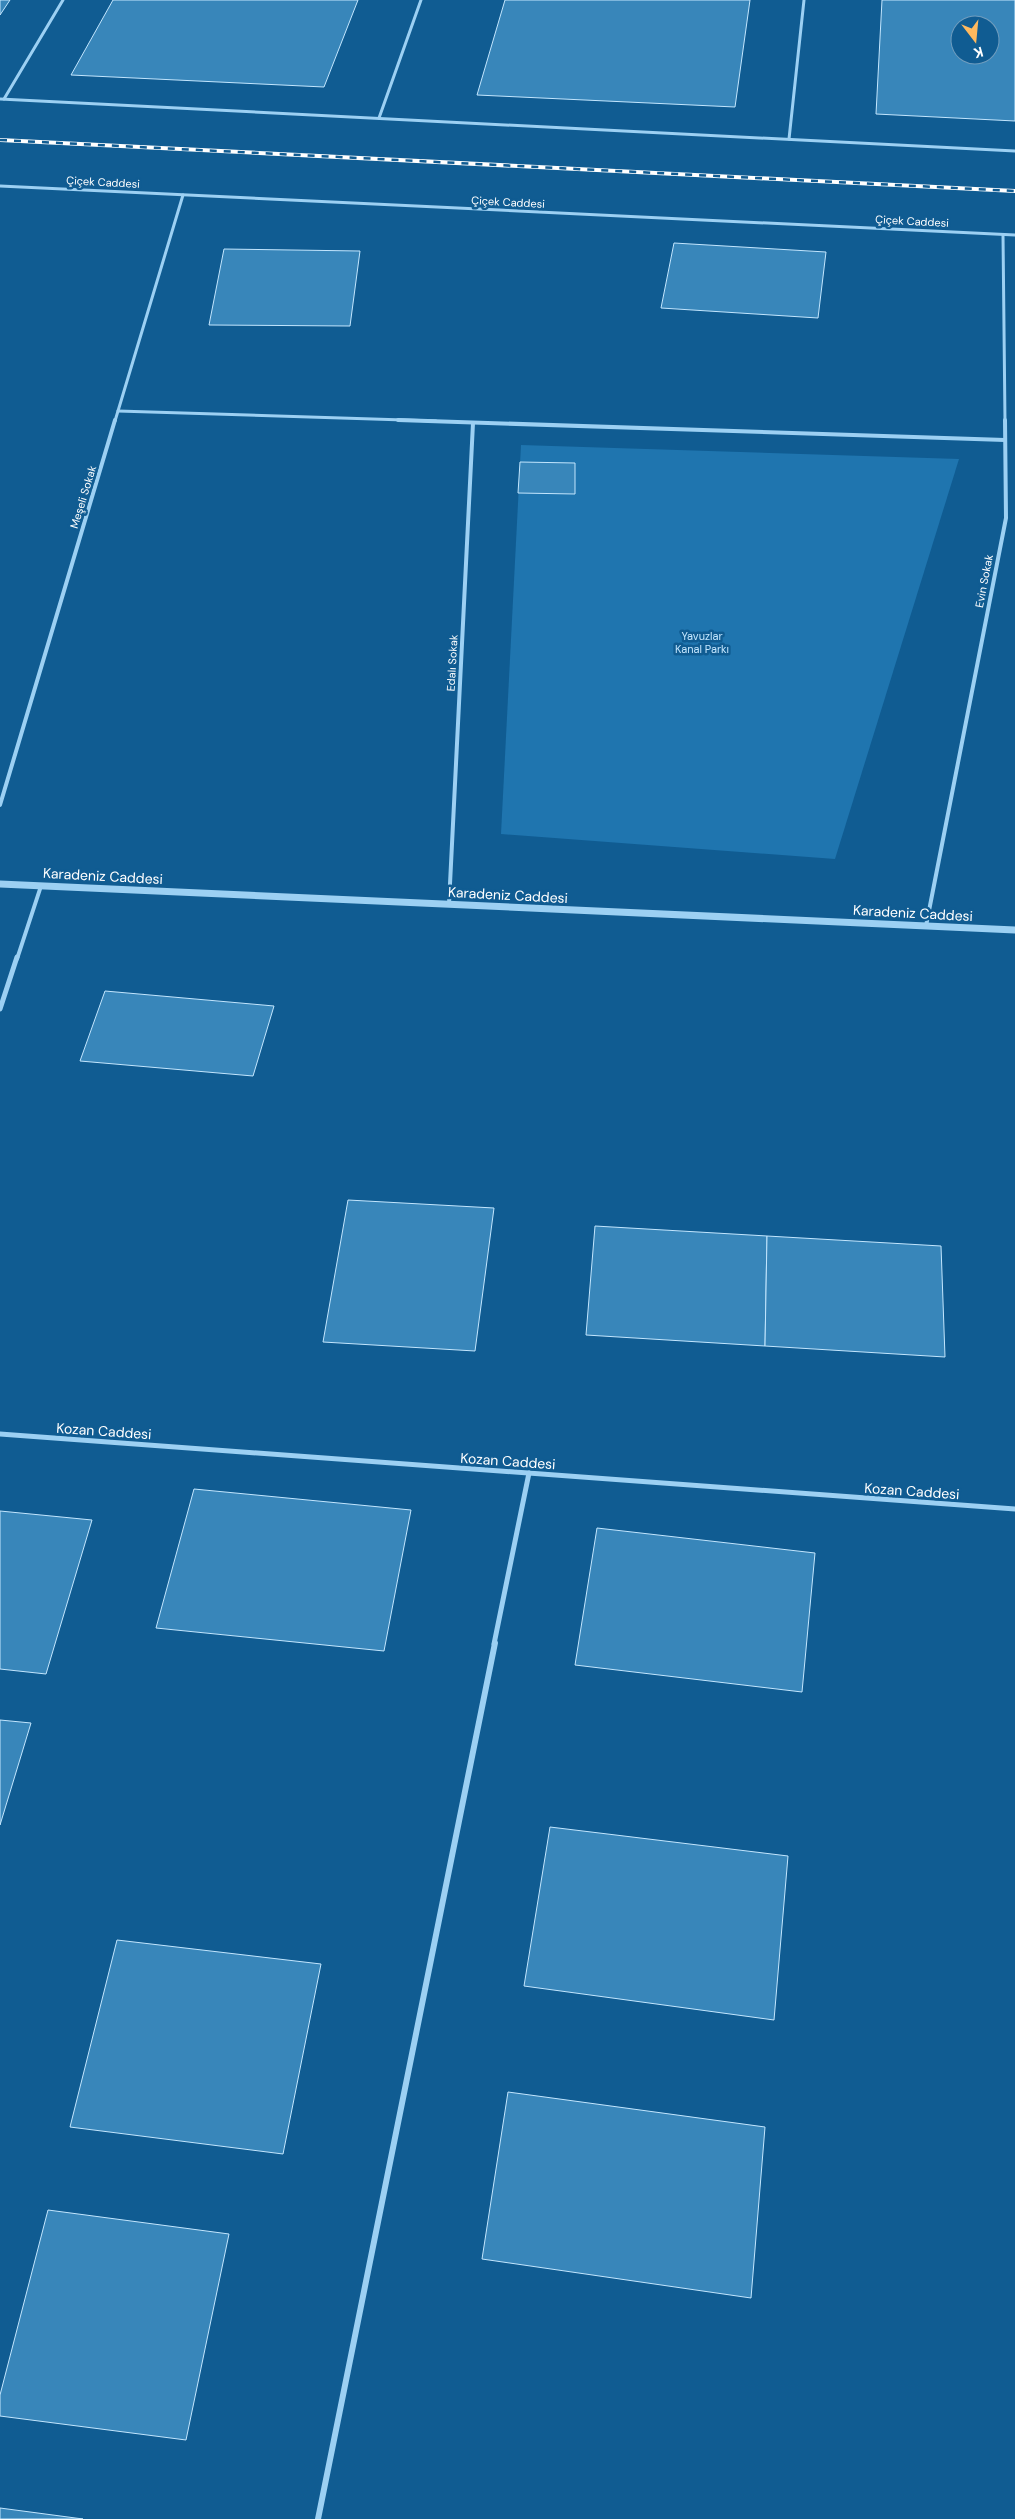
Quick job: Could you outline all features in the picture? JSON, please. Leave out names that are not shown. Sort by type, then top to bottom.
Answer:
[{"type":"street","points":[[63,0],[2,99],[1015,151]]},
{"type":"street","points":[[378,118],[421,0]]},
{"type":"street","points":[[789,139],[804,0]]},
{"type":"street","name":"Çiçek Caddesi","points":[[0,186],[1015,235]]},
{"type":"street","name":"Meşeli Sokak","points":[[0,805],[183,195]]},
{"type":"street","name":"Evin Sokak","points":[[926,926],[1006,518],[1003,235]]},
{"type":"street","points":[[118,411],[1005,440]]},
{"type":"street","name":"Edalı Sokak","points":[[449,904],[473,422]]},
{"type":"street","name":"Karadeniz Caddesi","points":[[0,884],[1015,930]]},
{"type":"street","points":[[0,1010],[41,886]]},
{"type":"street","name":"Kozan Caddesi","points":[[0,1434],[1015,1510]]},
{"type":"street","points":[[318,2519],[529,1473]]},
{"type":"green space","name":"Yavuzlar Kanal Parkı","points":[[521,445],[959,459],[835,859],[501,834]]},
{"type":"building","points":[[0,0],[10,0],[0,15]]},
{"type":"building","points":[[113,0],[358,0],[324,87],[71,75]]},
{"type":"building","points":[[505,0],[750,0],[735,107],[477,95]]},
{"type":"building","points":[[882,0],[1015,0],[1015,121],[876,114]]},
{"type":"building","points":[[674,243],[826,252],[818,318],[661,308]]},
{"type":"building","points":[[224,249],[360,251],[350,326],[209,325]]},
{"type":"building","points":[[520,462],[575,463],[575,494],[518,493]]},
{"type":"building","points":[[105,991],[274,1006],[253,1076],[80,1061]]},
{"type":"building","points":[[348,1200],[494,1208],[475,1351],[323,1342]]},
{"type":"building","points":[[595,1226],[767,1236],[765,1346],[586,1335]]},
{"type":"building","points":[[767,1236],[941,1246],[945,1357],[765,1346]]},
{"type":"building","points":[[194,1489],[411,1510],[384,1651],[156,1628]]},
{"type":"building","points":[[0,1511],[92,1520],[46,1674],[0,1669]]},
{"type":"building","points":[[597,1528],[815,1553],[802,1692],[575,1665]]},
{"type":"building","points":[[0,1720],[31,1723],[0,1825]]},
{"type":"building","points":[[550,1827],[788,1856],[774,2020],[524,1986]]},
{"type":"building","points":[[117,1940],[321,1964],[283,2154],[70,2127]]},
{"type":"building","points":[[508,2092],[765,2127],[751,2298],[482,2259]]},
{"type":"building","points":[[48,2210],[229,2234],[186,2440],[0,2416],[0,2395]]},
{"type":"building","points":[[0,2508],[83,2519],[0,2519]]},
{"type":"railway","points":[[0,140],[1015,191]]}]
